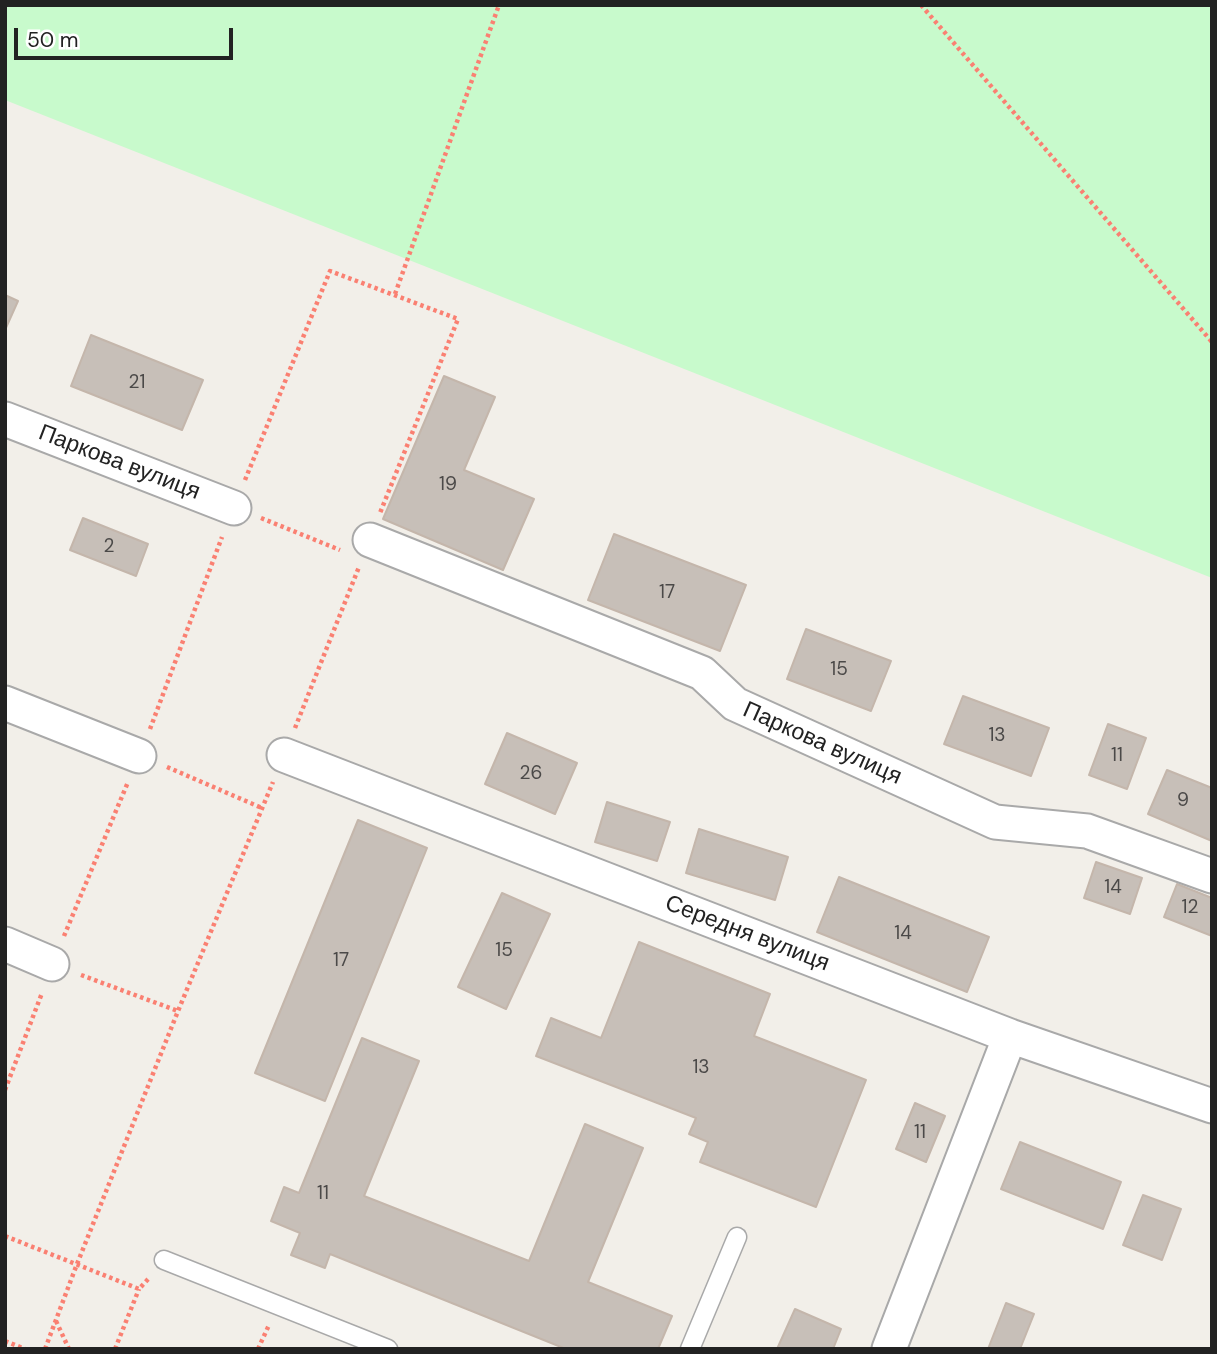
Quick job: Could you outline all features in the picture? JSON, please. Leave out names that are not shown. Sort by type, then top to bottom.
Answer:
[{"type":"street","name":"Паркова вулиця","points":[[5,419],[234,508]]},
{"type":"street","name":"Паркова вулиця","points":[[366,550],[702,673],[735,704],[995,822],[1087,831],[1212,876]]},
{"type":"street","points":[[5,703],[139,756]]},
{"type":"street","name":"Середня вулиця","points":[[285,755],[1010,1036],[1212,1106]]},
{"type":"street","points":[[5,944],[52,964]]},
{"type":"street","points":[[889,1349],[1010,1036]]},
{"type":"lane","points":[[690,1349],[737,1237]]},
{"type":"lane","points":[[164,1260],[388,1349]]},
{"type":"path","points":[[395,294],[499,5]]},
{"type":"path","points":[[921,5],[1212,342]]},
{"type":"path","points":[[5,1090],[52,964],[139,756],[234,508],[330,271],[458,318],[285,755],[178,1011],[45,1349]]},
{"type":"path","points":[[234,508],[366,550]]},
{"type":"path","points":[[139,756],[262,808]]},
{"type":"path","points":[[52,964],[178,1011]]},
{"type":"path","points":[[5,1236],[139,1289]]},
{"type":"path","points":[[114,1349],[139,1289],[164,1260]]},
{"type":"path","points":[[55,1320],[69,1349]]},
{"type":"path","points":[[5,1341],[25,1349]]},
{"type":"green space","points":[[5,5],[1212,5],[1212,578],[5,100]]},
{"type":"building","points":[[5,295],[18,301],[5,330]]},
{"type":"building","points":[[91,335],[203,380],[182,430],[71,386]]},
{"type":"building","points":[[444,376],[495,397],[464,470],[534,499],[503,570],[383,519]]},
{"type":"building","points":[[83,518],[148,544],[136,576],[70,550]]},
{"type":"building","points":[[614,534],[746,585],[720,651],[588,600]]},
{"type":"building","points":[[806,629],[891,661],[871,711],[787,679]]},
{"type":"building","points":[[963,696],[1049,728],[1031,776],[944,744]]},
{"type":"building","points":[[1108,724],[1146,738],[1127,789],[1089,775]]},
{"type":"building","points":[[507,733],[577,763],[555,814],[485,784]]},
{"type":"building","points":[[1167,770],[1212,788],[1212,841],[1148,814]]},
{"type":"building","points":[[607,802],[670,822],[657,861],[595,842]]},
{"type":"building","points":[[358,820],[427,848],[325,1101],[255,1073]]},
{"type":"building","points":[[699,829],[788,857],[775,900],[686,873]]},
{"type":"building","points":[[1096,862],[1142,878],[1130,914],[1084,898]]},
{"type":"building","points":[[839,877],[989,937],[967,992],[817,932]]},
{"type":"building","points":[[1177,884],[1212,898],[1212,936],[1164,917]]},
{"type":"building","points":[[502,893],[550,914],[506,1009],[458,987]]},
{"type":"building","points":[[639,942],[770,994],[754,1036],[866,1080],[816,1207],[700,1162],[708,1142],[689,1134],[696,1118],[536,1056],[551,1018],[601,1038]]},
{"type":"building","points":[[362,1038],[419,1061],[364,1196],[529,1261],[585,1124],[643,1148],[588,1282],[672,1316],[658,1349],[566,1349],[330,1254],[325,1268],[291,1255],[300,1233],[271,1221],[284,1187],[299,1193]]},
{"type":"building","points":[[915,1103],[945,1116],[926,1162],[896,1149]]},
{"type":"building","points":[[1020,1142],[1121,1182],[1103,1229],[1001,1189]]},
{"type":"building","points":[[1143,1195],[1181,1209],[1162,1260],[1123,1245]]},
{"type":"building","points":[[1006,1303],[1034,1314],[1020,1349],[988,1349]]},
{"type":"building","points":[[795,1309],[841,1329],[833,1349],[777,1349]]}]
